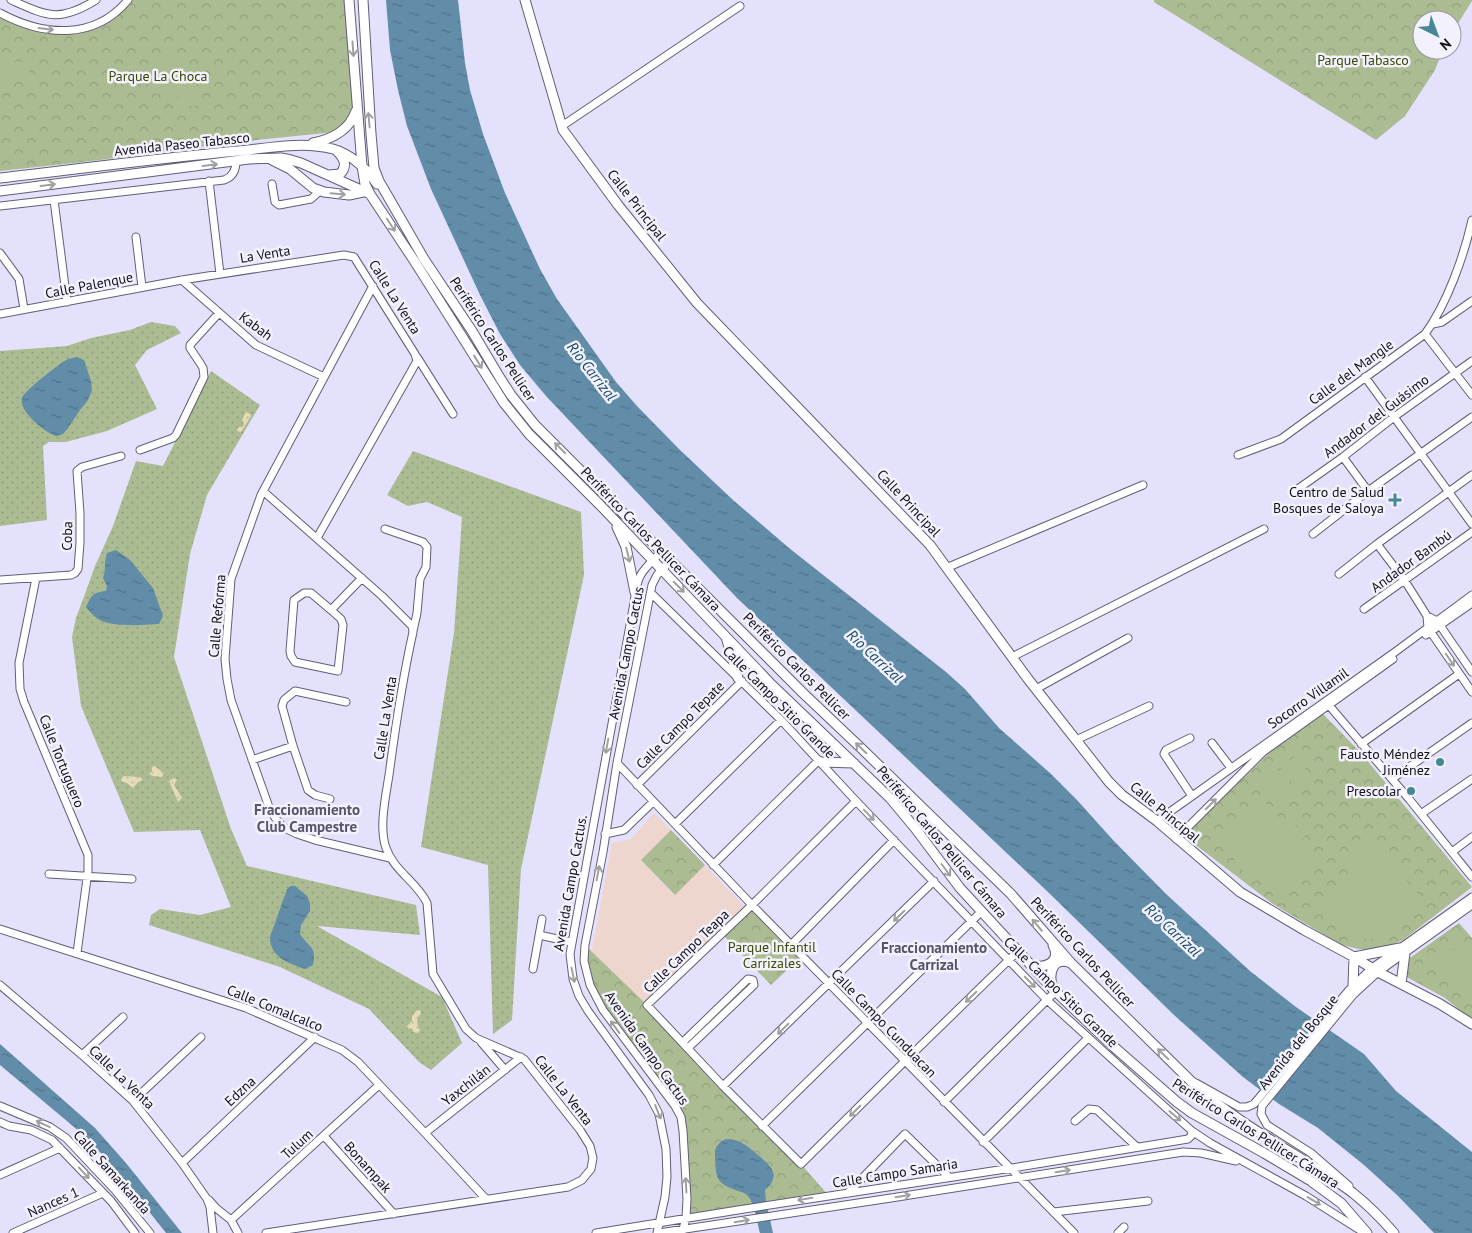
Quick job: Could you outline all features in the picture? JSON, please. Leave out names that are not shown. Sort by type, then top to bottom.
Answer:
[{"type":"main road","name":"Periférico Carlos Pellicer Cámara","points":[[349,0],[362,166],[366,190],[415,262],[482,369],[516,419],[725,634],[772,685],[890,798],[981,912],[1055,990],[1114,1047],[1192,1113],[1311,1181],[1341,1203],[1366,1233]]},
{"type":"main road","name":"Periférico Carlos Pellicer","points":[[363,0],[373,172],[424,259],[511,395],[536,424],[670,561],[803,693],[1011,894],[1071,963],[1187,1078],[1219,1105],[1336,1180],[1366,1204],[1394,1233]]},
{"type":"main road","name":"Calle Principal","points":[[525,0],[563,130],[618,204],[697,303],[930,545],[1036,689],[1109,782],[1122,795],[1158,822],[1240,892],[1375,970],[1440,1004],[1472,1024]]},
{"type":"main road","points":[[305,145],[323,141],[343,131],[353,119],[357,108]]},
{"type":"main road","name":"Avenida Paseo Tabasco","points":[[0,178],[204,154],[305,145],[344,153],[373,172]]},
{"type":"main road","points":[[327,174],[340,174],[344,169],[344,161],[335,150]]},
{"type":"main road","points":[[264,158],[285,165],[309,185],[331,194],[349,195],[366,190],[373,172]]},
{"type":"main road","name":"Avenida Paseo Tabasco","points":[[0,191],[264,158],[291,160],[327,174],[353,187],[366,190]]},
{"type":"main road","points":[[614,520],[626,547],[635,592]]},
{"type":"main road","points":[[725,634],[740,680]]},
{"type":"main road","points":[[820,761],[854,763]]},
{"type":"main road","points":[[1030,964],[1039,967],[1050,963],[1054,959],[1056,952],[1053,944]]},
{"type":"main road","points":[[1352,991],[1354,957],[1402,950],[1401,984]]},
{"type":"main road","points":[[1055,990],[1051,979],[1052,970],[1059,962],[1071,963]]},
{"type":"street","points":[[11,0],[37,12],[53,15],[74,11],[96,0]]},
{"type":"street","points":[[0,13],[37,28],[73,30],[90,27],[104,21],[117,12],[128,0]]},
{"type":"street","points":[[562,126],[740,6]]},
{"type":"street","name":"Avenida Paseo Tabasco","points":[[0,206],[229,178],[235,170],[236,161]]},
{"type":"street","points":[[209,181],[220,274]]},
{"type":"street","points":[[272,184],[275,202],[279,205],[311,199],[320,191]]},
{"type":"street","points":[[54,200],[67,302]]},
{"type":"street","points":[[1433,324],[1456,276],[1470,239],[1472,220]]},
{"type":"street","points":[[136,237],[142,287]]},
{"type":"street","points":[[0,253],[19,279],[24,309]]},
{"type":"street","name":"La Venta","points":[[182,280],[344,255],[351,256]]},
{"type":"street","name":"Calle La Venta","points":[[351,256],[356,258],[453,414]]},
{"type":"street","name":"Calle Palenque","points":[[0,314],[182,280]]},
{"type":"street","name":"Kabah","points":[[182,280],[256,345],[324,377]]},
{"type":"street","name":"Calle Reforma","points":[[373,286],[258,500],[231,579],[226,672],[231,700],[270,810],[276,819],[284,827],[305,837],[390,858]]},
{"type":"street","name":"Calle del Mangle","points":[[1238,455],[1281,439],[1425,334],[1433,324],[1442,322],[1472,301]]},
{"type":"street","points":[[140,450],[173,438],[176,435],[204,377],[203,368],[190,345],[219,313]]},
{"type":"street","points":[[1425,334],[1472,395]]},
{"type":"street","name":"Calle La Venta","points":[[318,538],[416,364],[417,358],[415,354]]},
{"type":"street","name":"Andador del Guásimo","points":[[1295,491],[1472,361]]},
{"type":"street","points":[[1365,377],[1472,524]]},
{"type":"street","points":[[1314,534],[1368,491],[1472,417]]},
{"type":"street","name":"Coba","points":[[0,580],[71,575],[77,571],[80,544],[80,513],[77,471],[82,467],[121,456]]},
{"type":"street","points":[[1343,457],[1368,491]]},
{"type":"street","points":[[1339,574],[1472,475]]},
{"type":"street","points":[[946,568],[1143,485]]},
{"type":"street","points":[[263,491],[362,578],[411,625],[412,632]]},
{"type":"street","name":"Calle La Venta","points":[[266,1233],[570,1186],[586,1177],[593,1163],[592,1152],[583,1134],[526,1062],[521,1057],[473,1036],[466,1029],[433,974],[427,903],[422,893],[390,858],[385,847],[383,837],[384,811],[400,697],[417,614],[420,580],[426,567],[427,547],[423,542],[384,529]]},
{"type":"street","points":[[1012,657],[1264,529]]},
{"type":"street","name":"Andador Bambú","points":[[1364,609],[1472,532]]},
{"type":"street","points":[[1377,544],[1405,581],[1427,616],[1429,630],[1472,692]]},
{"type":"street","name":"Avenida Campo Cactus.","points":[[658,1233],[667,1177],[666,1149],[659,1114],[649,1095],[579,996],[573,979],[570,960],[571,942],[638,577],[661,552]]},
{"type":"street","name":"Avenida Campo Cactus","points":[[670,561],[653,582],[616,763],[606,834],[585,944],[585,969],[593,993],[603,1010],[675,1106],[681,1117],[683,1126],[686,1218],[683,1231]]},
{"type":"street","name":"Calle Tortuguero","points":[[36,578],[19,663],[20,689],[88,859],[77,953]]},
{"type":"street","points":[[331,610],[362,578]]},
{"type":"street","points":[[304,593],[311,593],[331,610],[341,619],[343,625],[338,671],[295,662],[290,651],[294,600],[304,593]]},
{"type":"street","name":"Calle Campo Sitio Grande","points":[[651,593],[781,720],[971,921],[1088,1038],[1192,1131],[1210,1143],[1306,1196],[1366,1233]]},
{"type":"street","name":"Socorro Villamil","points":[[1158,822],[1231,768],[1327,703],[1429,630],[1472,595]]},
{"type":"street","name":"Socorro Villamil","points":[[1438,623],[1472,603]]},
{"type":"street","points":[[1427,616],[1438,623],[1471,668]]},
{"type":"street","points":[[1036,689],[1128,638]]},
{"type":"street","points":[[1361,744],[1459,674]]},
{"type":"street","name":"Calle Campo Tepate","points":[[637,785],[740,680]]},
{"type":"street","points":[[330,799],[315,795],[308,790],[282,706],[284,700],[293,692],[298,691],[346,702]]},
{"type":"street","points":[[1327,703],[1472,877]]},
{"type":"street","name":"Socorro Villamil","points":[[1176,839],[1263,752],[1327,703]]},
{"type":"street","points":[[1076,740],[1149,706]]},
{"type":"street","points":[[675,824],[781,720]]},
{"type":"street","points":[[1392,779],[1472,722]]},
{"type":"street","points":[[1190,738],[1166,750],[1164,754],[1192,796]]},
{"type":"street","points":[[1212,743],[1231,768]]},
{"type":"street","points":[[252,760],[293,746]]},
{"type":"street","points":[[712,865],[820,761]]},
{"type":"street","name":"Calle Campo Cunduacan","points":[[616,763],[712,865],[1074,1233]]},
{"type":"street","points":[[1421,814],[1472,779]]},
{"type":"street","name":"Calle Campo Teapa","points":[[856,801],[752,905],[647,1005],[762,1126],[801,1164],[905,1061]]},
{"type":"street","points":[[606,834],[624,830],[653,802]]},
{"type":"street","points":[[1452,852],[1472,837]]},
{"type":"street","points":[[791,945],[894,840]]},
{"type":"street","points":[[49,874],[132,879]]},
{"type":"street","points":[[724,1086],[934,881]]},
{"type":"street","name":"Avenida del Bosque","points":[[1187,1078],[1239,1107],[1260,1104],[1352,991],[1375,970],[1472,897]]},
{"type":"street","name":"Avenida del Bosque","points":[[1402,950],[1472,905]]},
{"type":"street","points":[[762,1126],[981,912]]},
{"type":"street","points":[[533,969],[542,919]]},
{"type":"street","name":"Calle Comalcalco","points":[[0,929],[246,1008],[337,1047],[354,1058],[486,1199]]},
{"type":"street","points":[[539,935],[571,942]]},
{"type":"street","points":[[905,1061],[1018,951]]},
{"type":"street","points":[[683,1042],[746,981],[749,979],[753,980],[754,985],[688,1048]]},
{"type":"street","name":"Calle La Venta","points":[[0,985],[133,1101],[205,1195],[210,1207],[213,1233]]},
{"type":"street","points":[[944,1102],[1048,1000],[1055,990]]},
{"type":"street","points":[[82,1055],[123,1017]]},
{"type":"street","name":"Edzna","points":[[182,1163],[315,1037]]},
{"type":"street","points":[[133,1101],[201,1038]]},
{"type":"street","points":[[983,1142],[1088,1038]]},
{"type":"street","points":[[480,1039],[505,1070]]},
{"type":"street","name":"Yaxchilán","points":[[425,1133],[521,1057]]},
{"type":"street","name":"Tulum","points":[[232,1220],[379,1085]]},
{"type":"street","name":"Avenida del Bosque","points":[[1260,1104],[1261,1114],[1267,1125],[1322,1162],[1366,1204]]},
{"type":"street","name":"Calle Samarkanda","points":[[0,1106],[50,1127],[66,1138],[110,1184],[150,1233]]},
{"type":"street","points":[[1075,1121],[1089,1109],[1097,1110],[1137,1147]]},
{"type":"street","name":"Calle Samarkanda","points":[[0,1122],[36,1131],[47,1137],[103,1193],[135,1233]]},
{"type":"street","name":"Calle Campo Samaria","points":[[596,1233],[1188,1139],[1192,1131]]},
{"type":"street","points":[[848,1193],[905,1134],[949,1178]]},
{"type":"street","name":"Bonampak","points":[[324,1136],[394,1214]]},
{"type":"street","points":[[0,1175],[60,1148]]},
{"type":"street","name":"Calle Campo Samaria","points":[[658,1233],[683,1231],[1183,1152],[1201,1153],[1246,1163]]},
{"type":"street","name":"Nances 1","points":[[13,1233],[103,1193]]},
{"type":"street","points":[[205,1195],[216,1208],[232,1220],[238,1233]]},
{"type":"street","points":[[1054,1212],[1148,1201]]},
{"type":"street","points":[[1118,1233],[1124,1227]]},
{"type":"shaded area","points":[[654,813],[671,830],[641,860],[674,895],[705,865],[744,906],[643,1005],[591,955],[612,843],[631,839]]},
{"type":"green space","name":"Parque La Choca","points":[[128,0],[346,0],[352,94],[351,111],[345,122],[336,130],[326,133],[0,171],[0,13],[41,29],[90,27]]},
{"type":"green space","name":"Parque Tabasco","points":[[1154,0],[1472,0],[1462,17],[1462,10],[1412,10],[1412,60],[1439,60],[1435,70],[1405,116],[1376,140],[1154,2]]},
{"type":"green space","points":[[174,59],[175,75],[195,73],[199,105],[179,108],[177,92],[156,94],[153,62]]},
{"type":"green space","points":[[27,61],[30,79],[0,82],[0,64]]},
{"type":"green space","points":[[151,322],[175,326],[181,333],[147,350],[135,365],[157,409],[107,431],[66,442],[49,442],[43,446],[47,520],[0,526],[0,351],[67,346],[91,338],[130,330]]},
{"type":"green space","points":[[211,371],[260,405],[207,495],[190,554],[174,657],[231,829],[247,866],[416,905],[420,935],[317,926],[442,997],[462,1043],[431,1070],[419,1062],[369,1009],[280,967],[149,925],[151,915],[160,909],[200,915],[231,907],[200,830],[134,832],[81,706],[72,637],[76,618],[95,566],[113,526],[136,461],[163,466]]},
{"type":"green space","points":[[413,451],[581,512],[584,575],[521,869],[512,1020],[493,1034],[488,865],[421,847],[454,633],[462,517],[427,502],[408,506],[387,495]]},
{"type":"green space","points":[[1323,714],[1360,752],[1472,887],[1403,940],[1373,952],[1341,945],[1273,904],[1184,836],[1269,753]]},
{"type":"green space","points":[[1296,756],[1315,782],[1300,793],[1280,767]]},
{"type":"green space","points":[[1277,769],[1296,795],[1280,807],[1260,780]]},
{"type":"green space","points":[[1261,797],[1281,821],[1287,816],[1305,836],[1300,841],[1318,861],[1276,896],[1260,877],[1254,882],[1234,861],[1239,855],[1219,833]]},
{"type":"green space","points":[[671,830],[705,865],[675,895],[641,860]]},
{"type":"green space","points":[[1374,840],[1395,861],[1392,864],[1427,904],[1406,924],[1388,936],[1369,939],[1350,933],[1334,923],[1317,902],[1355,869],[1349,862]]},
{"type":"green space","name":"Parque Infantil Carrizales","points":[[752,905],[802,956],[771,985],[722,934]]},
{"type":"green space","points":[[1459,923],[1472,938],[1472,1020],[1445,998],[1405,976],[1407,960]]},
{"type":"green space","points":[[585,945],[647,1005],[801,1164],[829,1196],[686,1218],[682,1122],[611,1021],[590,985]]},
{"type":"green space","points":[[1459,945],[1472,960],[1472,1004],[1436,965]]},
{"type":"sand","points":[[246,412],[251,416],[241,432],[237,431],[238,427],[244,425],[242,420]]},
{"type":"sand","points":[[155,766],[164,772],[162,777],[149,774],[152,771],[152,767]]},
{"type":"sand","points":[[124,776],[140,777],[143,780],[138,782],[133,788],[127,783],[122,782],[121,779]]},
{"type":"sand","points":[[174,778],[177,780],[174,785],[182,798],[178,802],[169,781]]},
{"type":"sand","points":[[420,1010],[421,1013],[417,1021],[420,1030],[418,1033],[413,1032],[411,1028],[406,1027],[412,1021],[416,1011]]},
{"type":"water","name":"Rio Carrizal","points":[[386,0],[458,0],[470,90],[483,134],[505,193],[540,269],[557,299],[616,382],[637,406],[733,500],[789,548],[965,689],[999,728],[1050,773],[1165,893],[1250,971],[1296,1007],[1364,1054],[1396,1091],[1472,1152],[1472,1233],[1434,1233],[1364,1165],[1318,1128],[1279,1104],[1243,1077],[1174,1015],[1049,893],[737,598],[546,396],[520,365],[500,334],[431,189],[407,126],[398,90],[390,50]]},
{"type":"water","points":[[77,357],[84,360],[92,390],[88,400],[68,428],[63,434],[56,436],[46,431],[28,415],[24,409],[22,398],[24,394],[56,367],[70,358]]},
{"type":"water","points":[[116,550],[130,560],[153,588],[163,616],[159,624],[130,625],[108,623],[97,618],[86,607],[93,595],[106,591],[107,586],[103,578],[106,556],[107,553]]},
{"type":"water","points":[[291,886],[295,886],[307,896],[310,903],[310,911],[301,925],[300,934],[313,951],[314,959],[313,965],[305,969],[282,959],[273,950],[271,944],[270,937],[286,892]]},
{"type":"water","points":[[0,1044],[95,1128],[126,1163],[182,1233],[166,1233],[117,1171],[86,1137],[0,1065]]},
{"type":"water","points":[[726,1139],[736,1140],[747,1146],[767,1163],[773,1171],[773,1180],[765,1190],[773,1233],[760,1233],[754,1209],[748,1196],[721,1183],[717,1175],[715,1151],[719,1144]]},
{"type":"place","name":"Centro de Salud Bosques de Saloya","points":[[1395,500]]},
{"type":"place","name":"Fausto Méndez Jiménez","points":[[1440,762]]},
{"type":"place","name":"Prescolar","points":[[1411,791]]},
{"type":"district","name":"Fraccionamiento Club Campestre","points":[[307,818]]},
{"type":"district","name":"Fraccionamiento Carrizal","points":[[934,956]]}]
